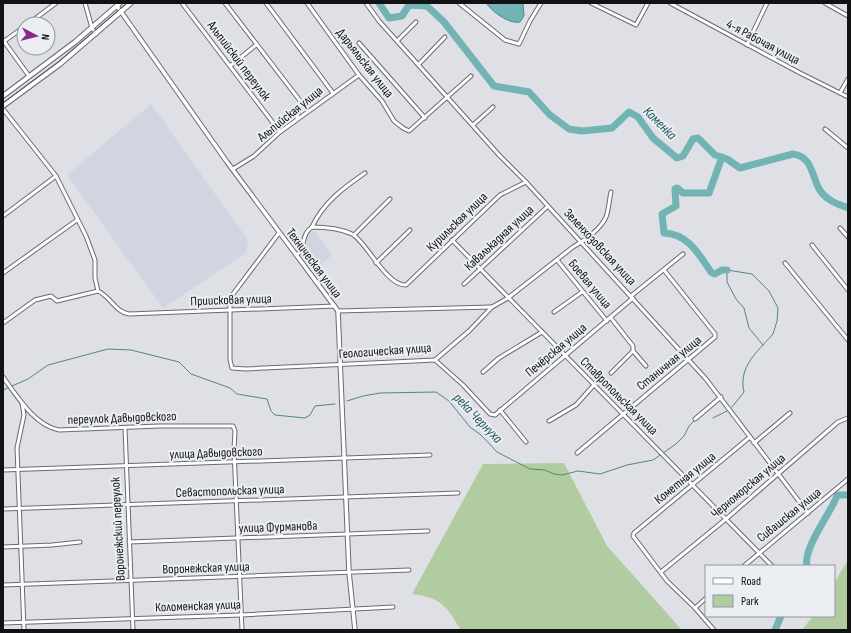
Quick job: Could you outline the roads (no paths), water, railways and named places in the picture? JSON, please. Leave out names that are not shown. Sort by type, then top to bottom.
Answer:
[{"type":"main road","points":[[3,107],[60,64],[131,3]]},
{"type":"main road","points":[[3,96],[92,28],[118,4]]},
{"type":"street","points":[[39,16],[56,3]]},
{"type":"street","points":[[85,3],[92,28],[96,34]]},
{"type":"street","name":"Альпийский переулок","points":[[182,3],[280,132]]},
{"type":"street","points":[[225,3],[256,45],[302,102],[297,118]]},
{"type":"street","points":[[266,3],[333,93]]},
{"type":"street","name":"Дарьяльская улица","points":[[306,3],[359,75],[382,101],[394,121],[410,131],[425,118]]},
{"type":"street","name":"Зеленхозовская улица","points":[[366,3],[378,21],[419,64],[499,155],[582,242],[689,360],[721,397],[808,513]]},
{"type":"street","points":[[459,3],[505,40],[519,44],[530,21],[542,3]]},
{"type":"street","points":[[592,3],[636,25],[648,3]]},
{"type":"street","name":"4-я Рабочая улица","points":[[670,3],[848,97]]},
{"type":"street","points":[[747,45],[767,3]]},
{"type":"street","points":[[825,3],[848,16]]},
{"type":"street","name":"Техническая улица","points":[[118,4],[122,12],[233,169],[338,311],[349,572],[355,630]]},
{"type":"street","points":[[397,41],[416,22]]},
{"type":"street","points":[[16,32],[3,41],[29,76]]},
{"type":"street","points":[[419,64],[445,37]]},
{"type":"street","points":[[359,43],[425,118],[471,76]]},
{"type":"street","points":[[230,66],[256,45]]},
{"type":"street","name":"Альпийская улица","points":[[233,169],[254,156],[297,118],[359,75]]},
{"type":"street","points":[[840,93],[848,79]]},
{"type":"street","points":[[3,107],[56,176],[76,220],[86,236],[95,260],[95,278],[98,291],[57,301],[51,296],[41,297],[3,322]]},
{"type":"street","points":[[473,125],[493,108]]},
{"type":"street","points":[[825,129],[848,148]]},
{"type":"street","points":[[296,255],[302,250],[306,233],[312,227],[318,215],[325,206],[345,187],[365,173]]},
{"type":"street","points":[[3,216],[56,176]]},
{"type":"street","name":"Курильская улица","points":[[376,263],[398,284],[406,285],[500,195],[526,182]]},
{"type":"street","name":"Геологическая улица","points":[[229,310],[232,368],[246,369],[435,360],[473,327],[492,307],[508,298],[556,260],[582,242],[605,218],[611,192]]},
{"type":"street","points":[[354,235],[390,199]]},
{"type":"street","name":"Кавалькадная улица","points":[[464,284],[548,206]]},
{"type":"street","points":[[3,273],[76,220]]},
{"type":"street","points":[[312,227],[321,227],[354,235],[376,263],[410,230]]},
{"type":"street","points":[[840,228],[848,237]]},
{"type":"street","points":[[229,310],[232,294],[279,233]]},
{"type":"street","name":"Ставропольская улица","points":[[452,240],[565,355],[593,386],[771,565]]},
{"type":"street","points":[[812,245],[848,290]]},
{"type":"street","name":"Печёрская улица","points":[[435,360],[463,385],[490,414],[495,415],[611,318],[632,297],[683,254]]},
{"type":"street","name":"Боевая улица","points":[[556,260],[607,321]]},
{"type":"street","points":[[785,263],[848,340]]},
{"type":"street","name":"Станичная улица","points":[[577,453],[622,414],[713,340],[715,334],[664,270]]},
{"type":"street","name":"Приисковая улица","points":[[98,291],[106,295],[120,311],[129,314],[335,306]]},
{"type":"street","points":[[554,312],[582,292]]},
{"type":"street","points":[[338,311],[492,307]]},
{"type":"street","name":"Боевая улица","points":[[611,318],[633,346],[633,351],[646,366]]},
{"type":"street","points":[[483,372],[499,358],[542,332]]},
{"type":"street","points":[[611,373],[633,351]]},
{"type":"street","name":"переулок Давыдовского","points":[[3,377],[22,403],[52,429],[234,426],[235,463]]},
{"type":"street","points":[[550,421],[576,405],[593,386]]},
{"type":"street","points":[[695,419],[721,397]]},
{"type":"street","points":[[22,403],[24,415],[17,448],[24,630]]},
{"type":"street","points":[[500,410],[526,442]]},
{"type":"street","points":[[754,443],[790,413]]},
{"type":"street","name":"Черноморская улица","points":[[661,572],[726,519],[838,422],[848,418]]},
{"type":"street","name":"Воронежский переулок","points":[[125,428],[125,466],[133,630]]},
{"type":"street","name":"Кометная улица","points":[[661,572],[633,536],[634,532],[750,437]]},
{"type":"street","name":"улица Давыдовского","points":[[3,470],[430,455]]},
{"type":"street","points":[[235,463],[242,630]]},
{"type":"street","name":"Сивашская улица","points":[[745,565],[848,479]]},
{"type":"street","name":"Севастопольская улица","points":[[3,508],[458,493]]},
{"type":"street","name":"улица Фурманова","points":[[129,542],[428,531]]},
{"type":"street","points":[[3,547],[80,542]]},
{"type":"street","name":"Воронежская улица","points":[[3,585],[409,570]]},
{"type":"street","points":[[661,572],[667,581],[695,608],[714,630]]},
{"type":"street","points":[[695,608],[705,599]]},
{"type":"street","name":"Коломенская улица","points":[[3,623],[393,607]]},
{"type":"water","points":[[486,3],[523,3],[524,16],[520,22],[511,21],[497,13]]},
{"type":"waterway","name":"Каменка","points":[[379,3],[389,18],[402,16],[409,5],[427,6],[444,22],[494,86],[529,92],[550,115],[569,129],[582,131],[612,128],[629,112],[638,117],[653,138],[677,158],[683,156],[693,139],[698,138],[715,155],[727,159],[740,168],[793,154],[805,159],[821,192],[827,198],[848,208]]},
{"type":"waterway","points":[[722,157],[709,193],[683,193],[677,188],[675,189],[676,206],[662,214],[664,233],[672,234],[686,241],[697,252],[711,272],[715,274],[722,270],[727,270]]},
{"type":"waterway","name":"река Чернуха","points":[[732,407],[744,392],[743,383],[746,367],[750,360],[773,334],[777,321],[778,308],[769,291],[752,274],[727,270],[727,282],[736,299],[744,308],[749,328],[763,345]]},
{"type":"waterway","name":"река Чернуха","points":[[3,390],[28,379],[48,365],[108,349],[131,350],[179,362],[191,374],[230,388],[237,394],[267,399],[271,411],[275,415],[305,418],[310,415],[315,406],[335,404]]},
{"type":"waterway","name":"река Чернуха","points":[[347,401],[380,393],[436,392],[449,401],[470,427],[481,435],[497,452],[530,469],[545,470],[554,474],[562,475],[578,471],[600,474],[627,465],[653,460],[676,444],[684,436],[689,426],[694,421]]},
{"type":"waterway","name":"река Чернуха","points":[[713,418],[727,411]]},
{"type":"waterway","points":[[838,495],[848,495]]},
{"type":"waterway","points":[[807,565],[809,550],[837,496]]},
{"type":"waterway","points":[[775,630],[781,617]]},
{"type":"tram line","points":[[3,103],[58,62],[127,3]]}]
